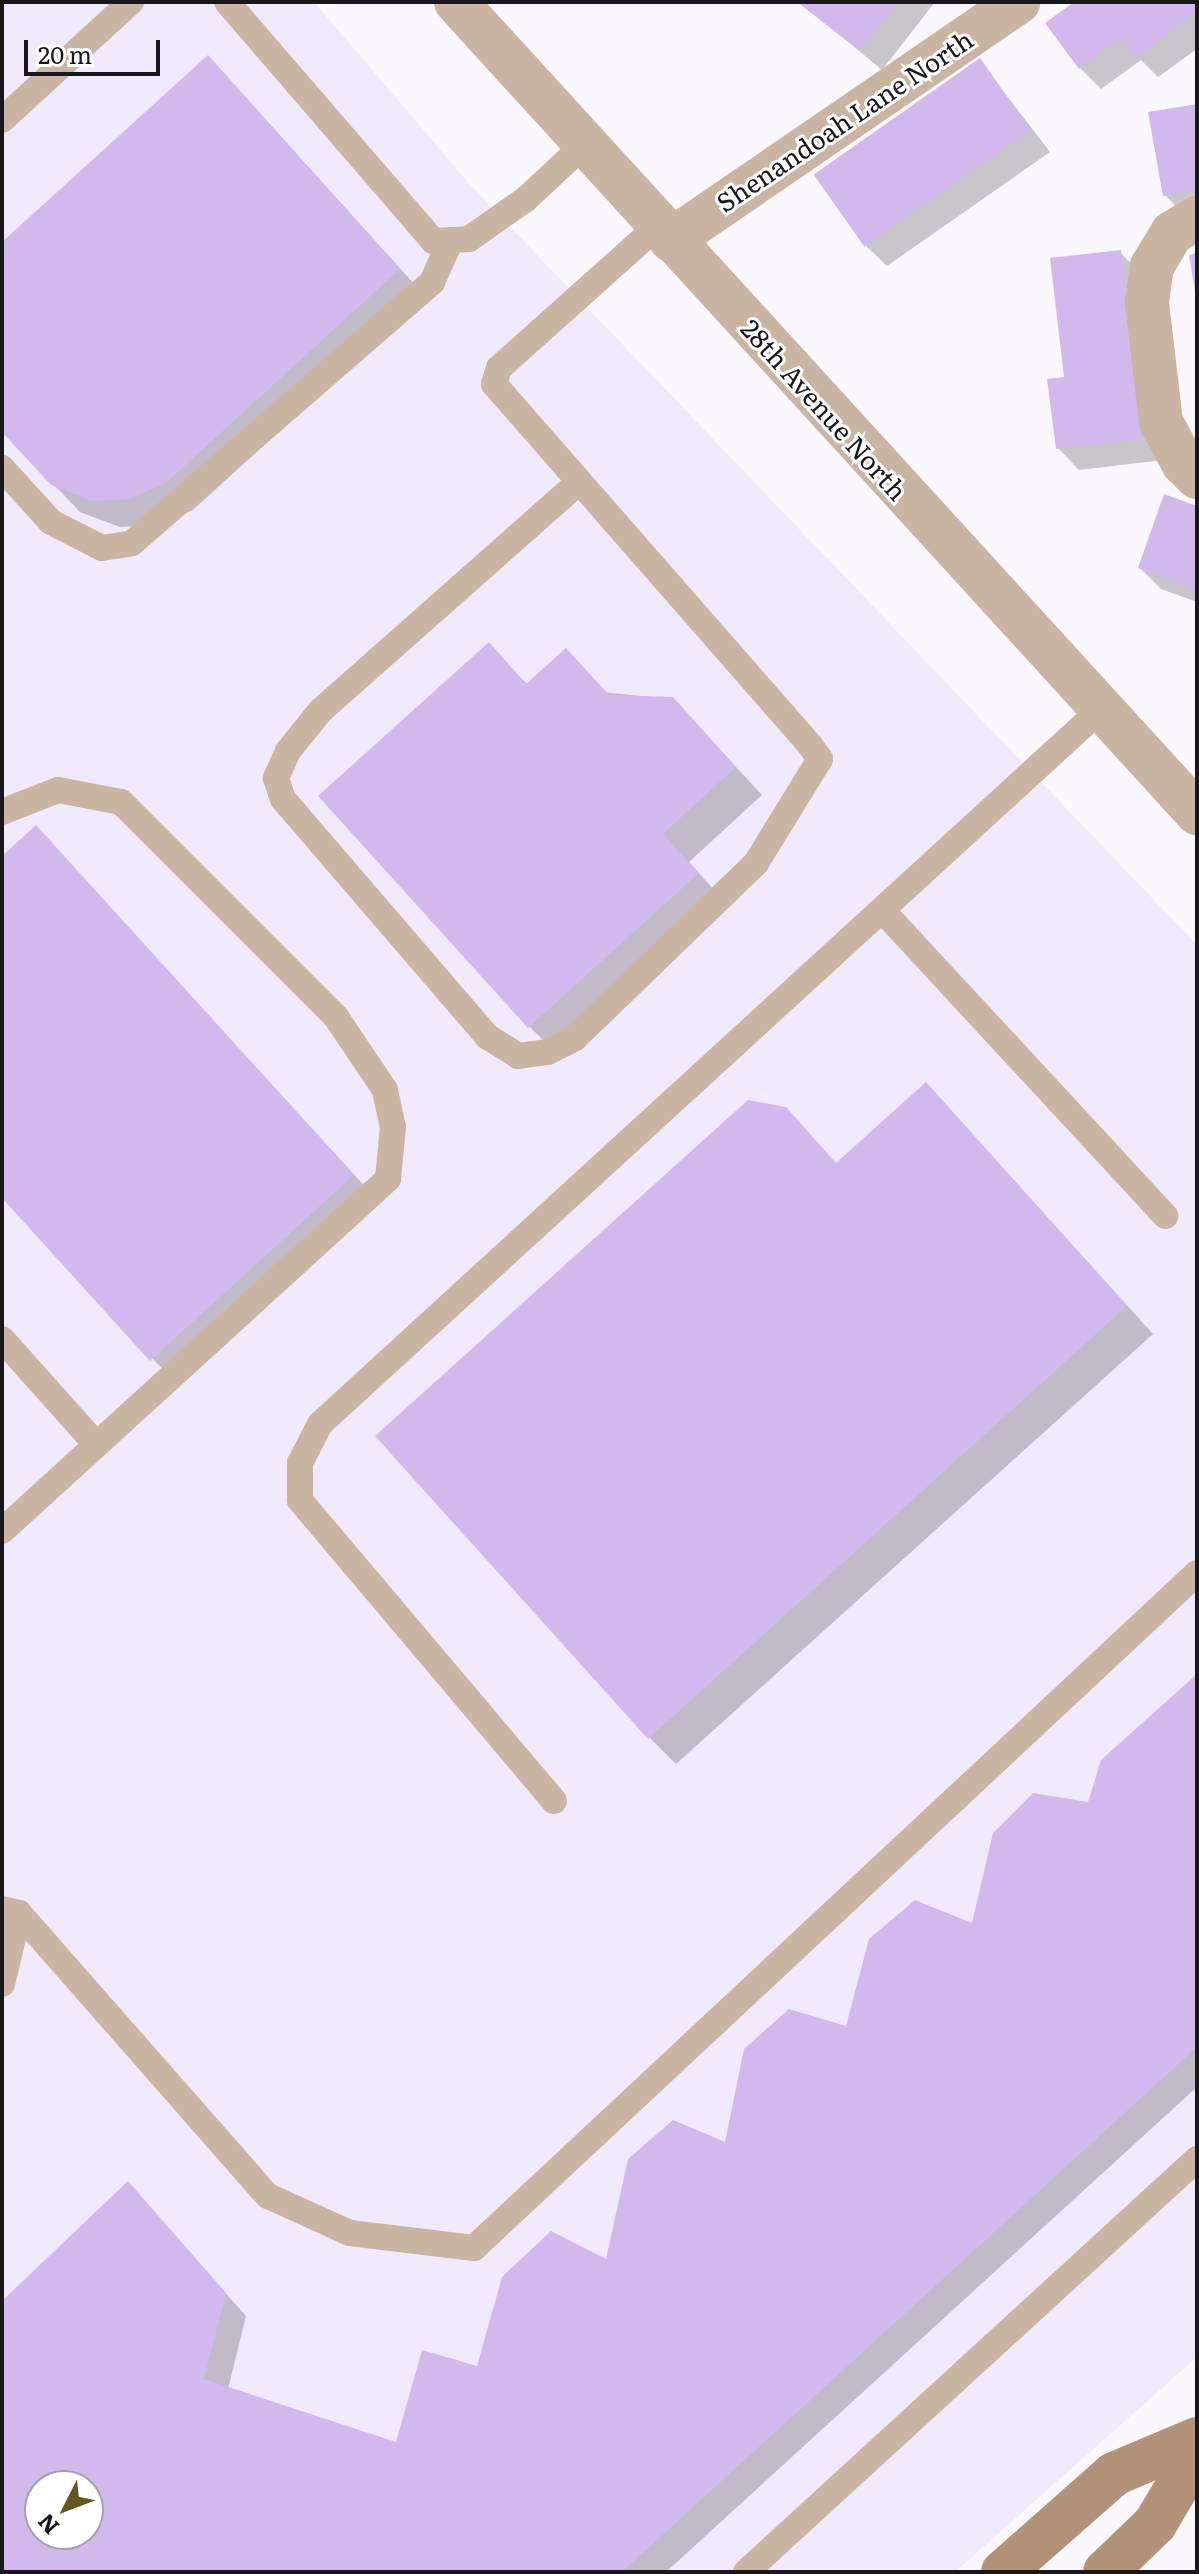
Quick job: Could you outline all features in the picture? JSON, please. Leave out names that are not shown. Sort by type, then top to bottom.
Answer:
[{"type":"main road","points":[[1003,2572],[1114,2474],[1197,2439]]},
{"type":"main road","points":[[1105,2572],[1155,2524],[1197,2453]]},
{"type":"street","name":"28th Avenue North","points":[[456,2],[1197,813]]},
{"type":"street","name":"Shenandoah Lane North","points":[[665,233],[1018,2]]},
{"type":"street","points":[[1197,218],[1172,233],[1152,266],[1147,303],[1161,422],[1183,463],[1197,477]]},
{"type":"lane","points":[[2,120],[131,2]]},
{"type":"lane","points":[[227,2],[433,241],[469,239],[526,199],[585,144]]},
{"type":"lane","points":[[579,482],[321,710],[288,751],[276,778],[283,799],[488,1037],[518,1056],[548,1052],[575,1038],[756,863],[820,759],[494,384],[499,368],[665,233]]},
{"type":"lane","points":[[2,468],[51,522],[102,548],[132,543],[432,282],[451,240]]},
{"type":"lane","points":[[554,1801],[300,1500],[300,1463],[320,1424],[1100,710]]},
{"type":"lane","points":[[2,812],[58,790],[121,802],[336,1017],[385,1090],[393,1127],[388,1179],[2,1531]]},
{"type":"lane","points":[[882,910],[1165,1216]]},
{"type":"lane","points":[[2,1339],[95,1443]]},
{"type":"lane","points":[[11,1911],[268,2196],[350,2233],[474,2248],[1197,1573]]},
{"type":"lane","points":[[2,1984],[11,1911]]},
{"type":"lane","points":[[746,2572],[1197,2159]]},
{"type":"shaded area","points":[[2,2],[314,2],[473,188],[1197,945],[1197,2357],[955,2572],[2,2572]]},
{"type":"building","points":[[797,2],[897,2],[860,51]]},
{"type":"building","points":[[1074,2],[1197,2],[1197,12],[1135,58],[1121,38],[1079,69],[1045,23]]},
{"type":"building","points":[[208,55],[400,269],[166,483],[130,499],[92,501],[51,485],[2,432],[2,242]]},
{"type":"building","points":[[980,58],[1030,130],[864,247],[814,174]]},
{"type":"building","points":[[1197,104],[1197,190],[1163,196],[1148,112]]},
{"type":"building","points":[[1121,250],[1143,439],[1056,449],[1047,379],[1064,377],[1050,258]]},
{"type":"building","points":[[1197,253],[1197,291],[1195,291],[1189,255]]},
{"type":"building","points":[[1164,494],[1197,506],[1197,590],[1138,568]]},
{"type":"building","points":[[489,642],[526,684],[566,648],[609,695],[673,697],[736,767],[663,834],[699,873],[528,1028],[318,796]]},
{"type":"building","points":[[36,825],[354,1175],[150,1361],[2,1198],[2,856]]},
{"type":"building","points":[[926,1082],[1127,1306],[648,1739],[375,1436],[748,1100],[786,1107],[836,1163]]},
{"type":"building","points":[[1197,1674],[1197,2047],[622,2572],[2,2572],[2,2301],[128,2181],[226,2293],[204,2379],[396,2442],[422,2350],[477,2366],[502,2277],[551,2231],[606,2259],[628,2159],[673,2120],[725,2142],[744,2049],[789,2009],[846,2026],[869,1939],[915,1900],[972,1923],[993,1833],[1033,1793],[1088,1802],[1101,1760]]}]
